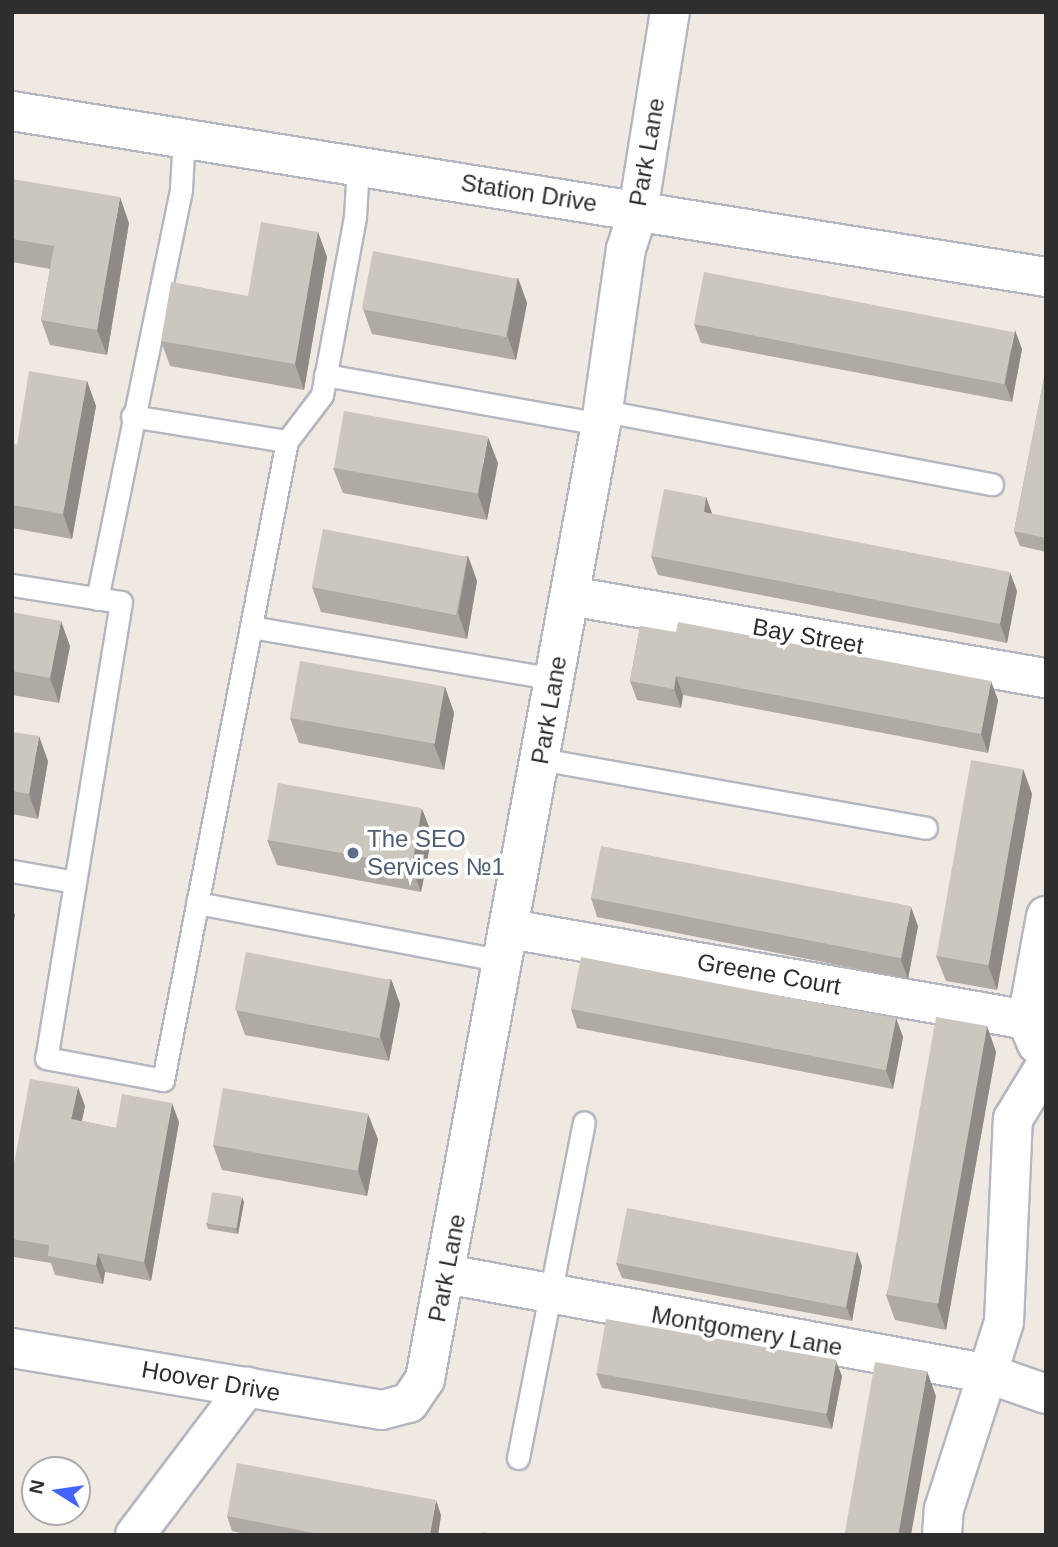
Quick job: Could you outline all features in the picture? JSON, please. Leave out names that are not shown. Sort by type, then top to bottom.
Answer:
[{"type":"street","name":"Park Lane","points":[[409,1403],[425,1379],[446,1274],[602,418],[626,249],[638,211],[670,12]]},
{"type":"street","name":"Station Drive","points":[[12,111],[184,136],[1046,277]]},
{"type":"street","name":"Bay Street","points":[[570,596],[1046,678]]},
{"type":"street","points":[[942,1535],[944,1509],[1004,1322],[1013,1119],[1045,1065],[1027,1020],[1046,916]]},
{"type":"street","name":"Greene Court","points":[[507,945],[1027,1020]]},
{"type":"street","name":"Montgomery Lane","points":[[446,1274],[989,1374],[1046,1394]]},
{"type":"street","name":"Hoover Drive","points":[[12,1348],[382,1410],[409,1403]]},
{"type":"street","points":[[135,1535],[247,1387]]},
{"type":"lane","points":[[97,599],[132,416],[181,188],[184,136]]},
{"type":"lane","points":[[12,585],[121,602],[46,1058],[163,1080],[287,441],[322,395],[355,217],[358,165]]},
{"type":"lane","points":[[325,375],[602,418],[992,484]]},
{"type":"lane","points":[[132,416],[287,441]]},
{"type":"lane","points":[[251,627],[554,678]]},
{"type":"lane","points":[[540,759],[926,828]]},
{"type":"lane","points":[[12,871],[75,882]]},
{"type":"lane","points":[[197,903],[507,945]]},
{"type":"lane","points":[[518,1458],[584,1122]]},
{"type":"building","points":[[12,179],[120,197],[97,330],[41,320],[54,246],[12,239]]},
{"type":"building","points":[[261,222],[318,232],[295,364],[161,341],[171,282],[248,296]]},
{"type":"building","points":[[373,251],[517,279],[506,337],[362,309]]},
{"type":"building","points":[[704,272],[1014,332],[1004,384],[694,324]]},
{"type":"building","points":[[1046,368],[1046,538],[1014,531]]},
{"type":"building","points":[[29,371],[87,381],[63,514],[12,505],[12,444],[17,445]]},
{"type":"building","points":[[344,411],[488,436],[478,493],[334,468]]},
{"type":"building","points":[[664,489],[706,497],[704,512],[1010,572],[1000,624],[651,556]]},
{"type":"building","points":[[323,529],[467,557],[456,615],[312,587]]},
{"type":"building","points":[[12,612],[61,621],[50,678],[12,671]]},
{"type":"building","points":[[678,622],[991,681],[981,734],[676,676],[674,689],[630,681],[640,626],[676,632]]},
{"type":"building","points":[[300,661],[445,687],[435,744],[290,718]]},
{"type":"building","points":[[12,732],[39,736],[29,794],[12,791]]},
{"type":"building","points":[[971,760],[1023,769],[989,965],[936,956]]},
{"type":"building","points":[[278,783],[422,808],[412,865],[268,840]]},
{"type":"building","points":[[601,846],[911,906],[901,958],[591,898]]},
{"type":"building","points":[[246,952],[390,980],[379,1038],[235,1010]]},
{"type":"building","points":[[581,957],[896,1018],[886,1070],[571,1009]]},
{"type":"building","points":[[936,1017],[987,1026],[938,1304],[887,1295]]},
{"type":"building","points":[[30,1079],[78,1087],[71,1119],[116,1128],[122,1094],[172,1103],[144,1262],[98,1253],[96,1265],[48,1256],[49,1245],[12,1239],[12,1174]]},
{"type":"building","points":[[223,1088],[368,1114],[358,1171],[213,1145]]},
{"type":"building","points":[[212,1192],[242,1197],[237,1228],[207,1224]]},
{"type":"building","points":[[627,1208],[857,1253],[846,1308],[616,1263]]},
{"type":"building","points":[[606,1319],[836,1360],[827,1414],[596,1373]]},
{"type":"building","points":[[875,1362],[927,1371],[898,1535],[844,1535]]},
{"type":"building","points":[[237,1463],[436,1500],[430,1535],[324,1535],[227,1516]]},
{"type":"place","name":"The SEO Services №1","points":[[353,853]]}]
